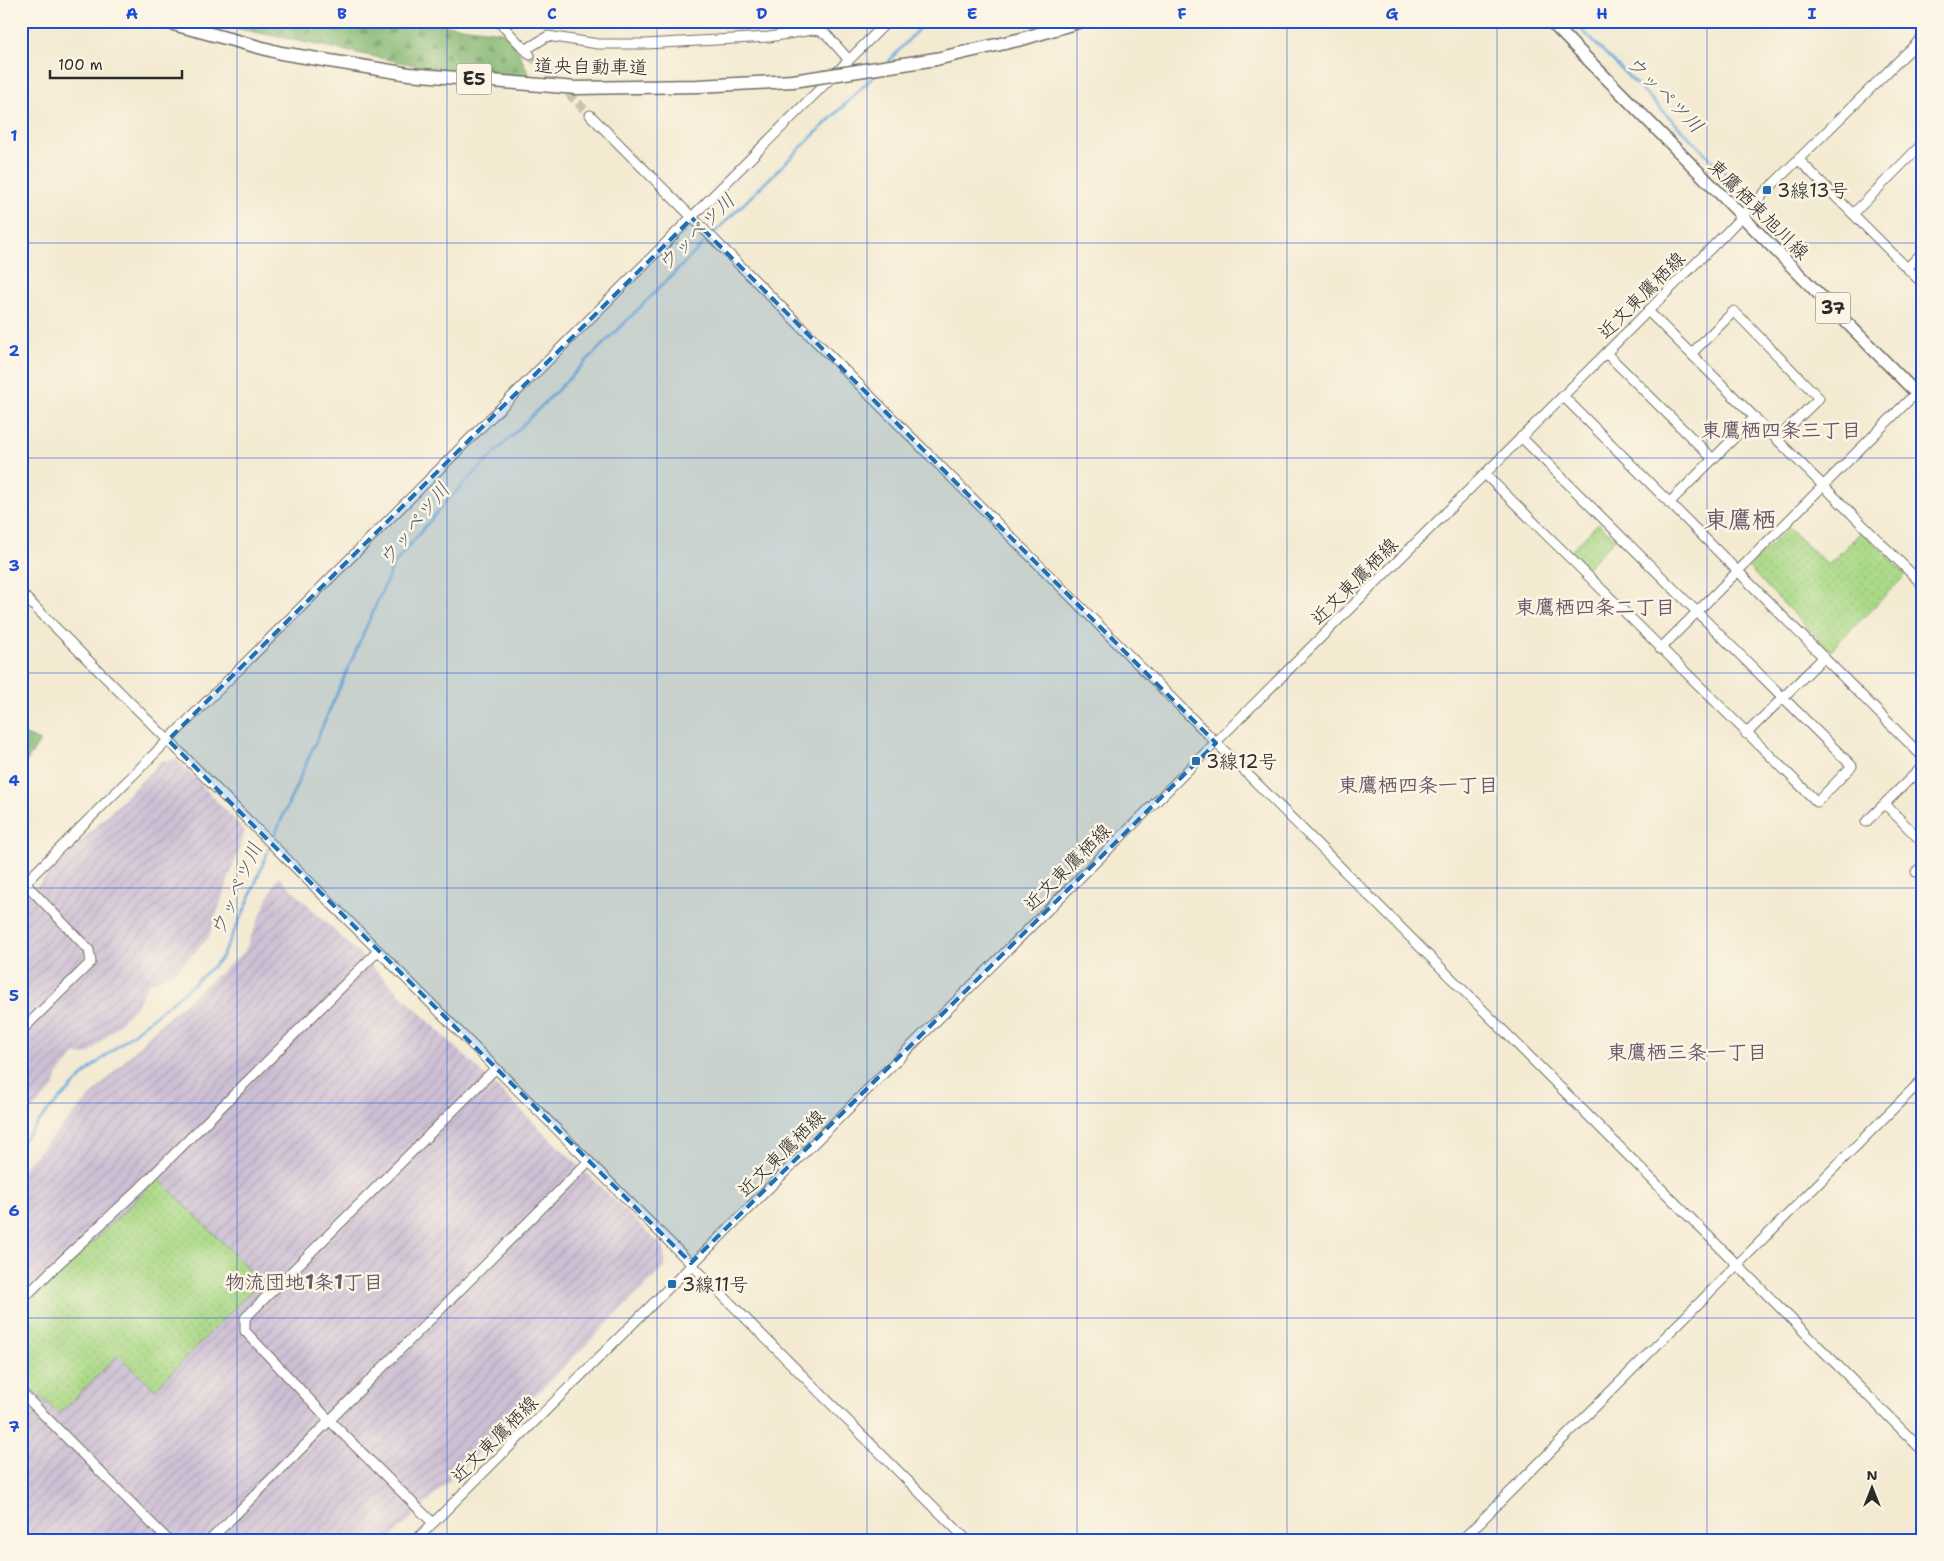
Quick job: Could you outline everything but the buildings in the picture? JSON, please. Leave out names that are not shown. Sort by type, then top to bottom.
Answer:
[{"type":"highway","name":"道央自動車道","points":[[162,21],[281,53],[410,74],[576,88],[698,86],[793,80],[936,59],[1022,39],[1081,21]]},
{"type":"highway","name":"道央自動車道","points":[[1022,39],[1067,21]]},
{"type":"main road","name":"東鷹栖東旭川線","points":[[1550,21],[1741,217],[1920,393]]},
{"type":"street","points":[[498,21],[527,53],[548,36],[598,44],[645,44],[769,37],[812,30],[820,31],[826,35],[849,60]]},
{"type":"street","points":[[21,1031],[92,962],[89,950],[23,885],[888,21]]},
{"type":"street","name":"近文東鷹栖線","points":[[416,1540],[691,1263],[739,1218],[1216,743],[1798,159],[1921,41]]},
{"type":"street","points":[[590,114],[701,228],[908,432],[1923,1451]]},
{"type":"street","points":[[1854,214],[1923,143]]},
{"type":"street","points":[[1798,159],[1923,284]]},
{"type":"street","points":[[1907,268],[1923,252]]},
{"type":"street","points":[[1648,311],[1923,586]]},
{"type":"street","points":[[1691,354],[1734,311],[1819,398],[1777,439]]},
{"type":"street","points":[[1606,353],[1713,459]]},
{"type":"street","points":[[1660,649],[1823,486],[1920,393]]},
{"type":"street","points":[[1563,396],[1923,757]]},
{"type":"street","points":[[1669,502],[1755,417]]},
{"type":"street","points":[[1485,474],[1816,802],[1852,766],[1521,437]]},
{"type":"street","points":[[21,593],[967,1540]]},
{"type":"street","points":[[1746,734],[1824,658]]},
{"type":"street","points":[[1866,822],[1923,766]]},
{"type":"street","points":[[1885,804],[1923,843]]},
{"type":"street","points":[[1916,872],[1923,865]]},
{"type":"street","points":[[21,1301],[140,1188],[378,951]]},
{"type":"street","points":[[434,1523],[330,1421],[245,1331],[245,1318],[496,1068]]},
{"type":"street","points":[[1462,1540],[1923,1079]]},
{"type":"street","points":[[210,1540],[589,1161]]},
{"type":"street","points":[[21,1392],[168,1540]]},
{"type":"highlighted area","points":[[692,218],[1216,743],[691,1263],[168,740]]},
{"type":"shaded area","points":[[177,759],[245,831],[209,937],[177,970],[147,985],[135,1008],[89,1054],[75,1055],[58,1074],[54,1087],[21,1121],[21,902],[161,761]]},
{"type":"shaded area","points":[[278,876],[664,1248],[665,1267],[389,1540],[21,1540],[21,1170],[154,1030],[244,952]]},
{"type":"green space","points":[[202,21],[430,21],[428,23],[509,33],[531,78],[424,67]]},
{"type":"green space","points":[[1598,523],[1615,539],[1586,568],[1569,553]]},
{"type":"green space","points":[[1788,528],[1828,565],[1862,531],[1906,575],[1830,651],[1749,568]]},
{"type":"green space","points":[[21,733],[40,741],[21,770]]},
{"type":"green space","points":[[158,1178],[261,1281],[155,1389],[118,1355],[59,1414],[21,1378],[21,1313]]},
{"type":"waterway","name":"ウッペツ川","points":[[888,62],[926,21]]},
{"type":"waterway","name":"ウッペツ川","points":[[1578,21],[1578,26],[1737,185]]},
{"type":"waterway","name":"ウッペツ川","points":[[272,841],[394,564],[444,504],[719,228],[877,73]]},
{"type":"waterway","name":"ウッペツ川","points":[[21,1143],[48,1111],[91,1068],[220,960],[246,907],[270,846]]},
{"type":"tunnel","points":[[530,55],[590,115]]},
{"type":"place","name":"3線13号","points":[[1767,190]]},
{"type":"place","name":"3線12号","points":[[1196,761]]},
{"type":"place","name":"3線11号","points":[[672,1284]]},
{"type":"district","name":"東鷹栖四条三丁目","points":[[1781,430]]},
{"type":"district","name":"東鷹栖","points":[[1740,520]]},
{"type":"district","name":"東鷹栖四条二丁目","points":[[1595,607]]},
{"type":"district","name":"東鷹栖四条一丁目","points":[[1418,785]]},
{"type":"district","name":"東鷹栖三条一丁目","points":[[1687,1052]]},
{"type":"district","name":"物流団地1条1丁目","points":[[304,1282]]}]
